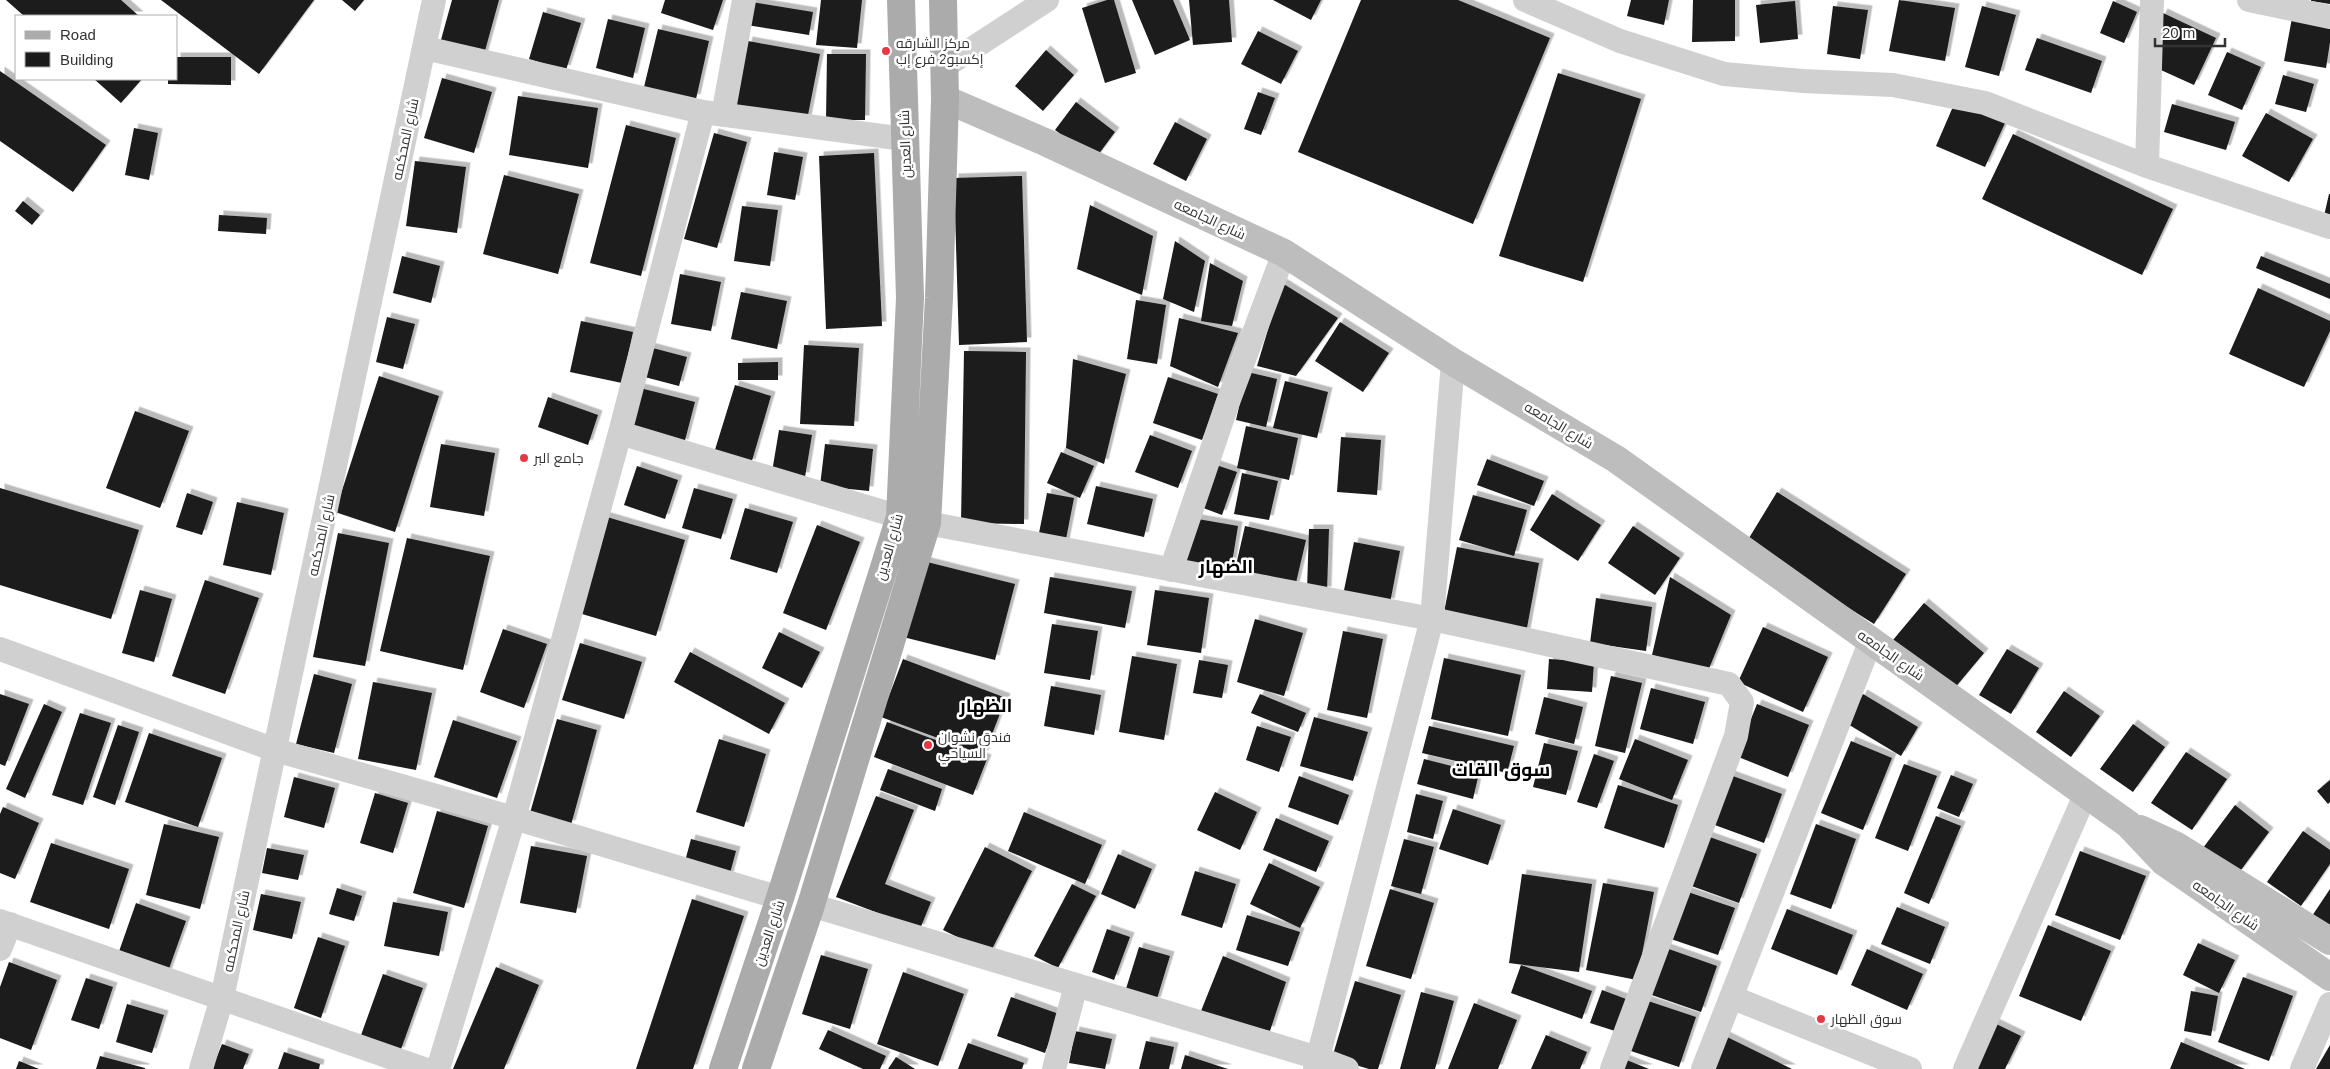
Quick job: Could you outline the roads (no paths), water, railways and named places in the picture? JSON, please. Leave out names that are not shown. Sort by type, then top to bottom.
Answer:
[{"type":"main road","name":"شارع العدين","points":[[722,1069],[780,898],[900,518],[910,298],[901,0]]},
{"type":"main road","name":"شارع العدين","points":[[756,1069],[811,905],[927,524],[939,298],[945,99],[943,0]]},
{"type":"street","name":"شارع المحكمه","points":[[201,1069],[222,998],[434,0]]},
{"type":"street","points":[[438,1069],[514,818],[620,433],[744,0]]},
{"type":"street","points":[[944,67],[1047,0]]},
{"type":"street","points":[[1524,0],[1620,41],[1724,74],[1803,81],[1893,85],[1985,103],[2147,166],[2330,227]]},
{"type":"street","points":[[2147,166],[2152,0]]},
{"type":"street","points":[[2249,0],[2330,17]]},
{"type":"street","points":[[425,48],[713,113],[904,139]]},
{"type":"street","name":"شارع الجامعه","points":[[945,99],[1045,142],[1284,253],[1453,362],[1616,459],[2128,824],[2164,862],[2330,977]]},
{"type":"street","points":[[1172,570],[1228,402],[1284,253]]},
{"type":"street","points":[[1317,1064],[1432,619],[1453,362]]},
{"type":"street","points":[[620,433],[900,518]]},
{"type":"street","points":[[927,524],[1432,619],[1729,684],[1742,702],[1736,736],[1612,1069]]},
{"type":"street","points":[[1703,1069],[1871,640]]},
{"type":"street","points":[[2,655],[275,750],[514,818],[780,898]]},
{"type":"street","points":[[1965,1069],[2086,794]]},
{"type":"street","name":"شارع الجامعه","points":[[2128,824],[2175,845],[2330,942]]},
{"type":"street","points":[[811,905],[1076,985],[1317,1064],[1347,1069]]},
{"type":"street","points":[[0,950],[5,923],[424,1069]]},
{"type":"street","points":[[1054,1069],[1076,985]]},
{"type":"street","points":[[1731,997],[1910,1069]]},
{"type":"street","points":[[2302,1069],[2330,1004]]},
{"type":"place","name":"مركز الشارقه إكسبو2 فرع إب","points":[[886,51]]},
{"type":"place","name":"جامع البر","points":[[524,458]]},
{"type":"place","name":"فندق نشوان السياحي","points":[[928,745]]},
{"type":"place","name":"سوق الظهار","points":[[1821,1019]]},
{"type":"district","name":"الضهار","points":[[1226,566]]},
{"type":"district","name":"الظهار","points":[[986,705]]},
{"type":"district","name":"سوق القات","points":[[1501,769]]}]
